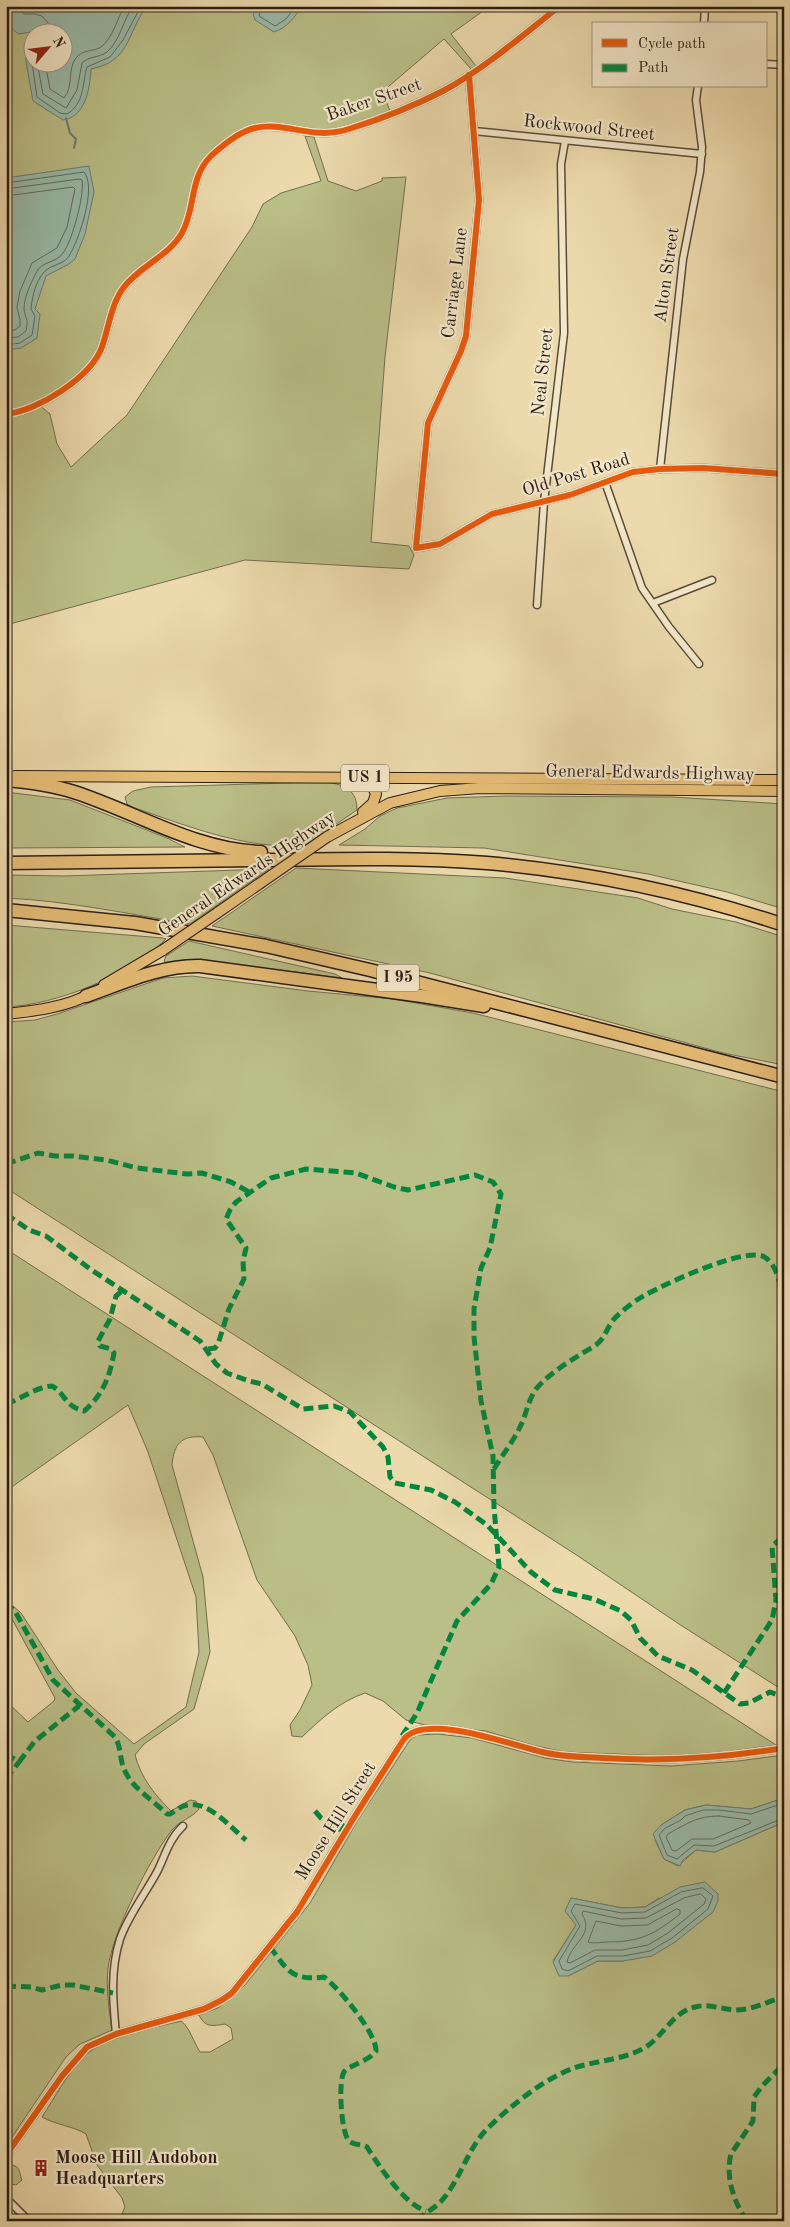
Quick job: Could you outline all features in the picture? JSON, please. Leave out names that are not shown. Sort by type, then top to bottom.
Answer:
[{"type":"highway","points":[[6,780],[42,784],[69,790],[188,837],[216,845],[298,859]]},
{"type":"highway","points":[[6,863],[420,859],[547,870],[671,893],[784,925]]},
{"type":"highway","name":"I 95","points":[[6,910],[120,922],[213,936],[328,960],[784,1077]]},
{"type":"highway","points":[[86,996],[161,970],[183,966],[205,966],[422,996],[472,1005],[526,1011]]},
{"type":"main road","name":"General Edwards Highway","points":[[6,776],[784,780]]},
{"type":"main road","points":[[344,826],[372,805],[376,797],[376,792],[372,785],[355,778]]},
{"type":"main road","name":"General Edwards Highway","points":[[6,1014],[48,1008],[86,996],[163,950],[344,826],[390,803],[440,791],[480,788],[784,791]]},
{"type":"street","name":"Baker Street","points":[[6,414],[24,410],[49,398],[81,376],[98,358],[120,292],[130,280],[172,246],[182,233],[189,216],[197,179],[205,164],[215,153],[243,133],[256,128],[284,129],[318,134],[348,129],[424,101],[469,75],[560,6]]},
{"type":"street","points":[[704,22],[705,6]]},
{"type":"street","points":[[768,64],[784,65]]},
{"type":"street","name":"Carriage Lane","points":[[416,548],[428,423],[466,336],[479,200],[469,75]]},
{"type":"street","name":"Alton Street","points":[[660,468],[683,259],[702,154],[696,100],[698,88]]},
{"type":"street","name":"Rockwood Street","points":[[474,131],[564,142],[702,154]]},
{"type":"street","name":"Neal Street","points":[[537,604],[544,502],[564,332],[560,164],[564,142]]},
{"type":"street","name":"Old Post Road","points":[[416,548],[440,544],[492,514],[570,495],[633,472],[660,468],[716,469],[784,474]]},
{"type":"street","points":[[605,482],[642,588],[699,664]]},
{"type":"street","points":[[653,603],[712,580]]},
{"type":"street","name":"Moose Hill Street","points":[[6,2155],[81,2052],[94,2043],[116,2034],[204,2009],[222,2000],[232,1992],[297,1912],[404,1739],[413,1732],[448,1730],[491,1738],[556,1755],[642,1761],[702,1760],[784,1748]]},
{"type":"street","points":[[116,2034],[112,1993],[116,1954],[121,1937],[172,1840],[184,1826]]},
{"type":"street","points":[[6,2198],[29,2221]]},
{"type":"green space","points":[[6,6],[490,6],[451,34],[476,66],[471,69],[444,39],[382,92],[391,113],[337,132],[264,127],[243,133],[205,164],[182,233],[120,292],[102,347],[90,367],[38,404],[50,414],[57,444],[71,467],[127,415],[252,227],[263,204],[281,193],[321,181],[305,136],[314,137],[328,181],[356,191],[382,181],[382,178],[406,177],[385,357],[371,542],[409,546],[414,555],[409,569],[245,560],[6,625]]},
{"type":"green space","points":[[320,782],[342,786],[350,791],[355,799],[357,810],[304,846],[259,844],[216,835],[132,807],[127,804],[125,797],[133,791],[151,787]]},
{"type":"green space","points":[[6,792],[70,800],[167,838],[185,847],[6,848]]},
{"type":"green space","points":[[506,796],[673,797],[784,804],[784,909],[727,892],[648,874],[484,848],[339,845],[365,829],[380,816],[397,808],[447,798]]},
{"type":"green space","points":[[296,868],[505,878],[638,898],[672,909],[736,922],[784,937],[784,1065],[723,1053],[430,973],[212,926]]},
{"type":"green space","points":[[269,869],[190,924],[76,905],[6,898],[6,875],[64,876]]},
{"type":"green space","points":[[6,925],[166,939],[133,965],[92,986],[47,1001],[6,1007]]},
{"type":"green space","points":[[189,941],[335,974],[342,978],[225,963],[184,960],[166,963],[164,961],[166,956]]},
{"type":"green space","points":[[192,976],[308,991],[393,999],[473,1013],[784,1092],[784,1691],[679,1624],[575,1554],[6,1188],[6,1022],[35,1020],[57,1014],[163,978]]},
{"type":"green space","points":[[6,1249],[776,1745],[726,1752],[669,1756],[564,1752],[532,1745],[486,1731],[425,1725],[406,1720],[383,1701],[365,1693],[339,1706],[302,1737],[292,1736],[290,1725],[300,1710],[312,1685],[308,1665],[295,1636],[257,1580],[213,1455],[203,1437],[184,1439],[177,1446],[172,1465],[203,1577],[210,1652],[194,1709],[144,1744],[135,1755],[149,1786],[171,1811],[190,1800],[196,1801],[199,1809],[172,1830],[143,1877],[124,1917],[111,1953],[107,1976],[112,2030],[80,2044],[66,2057],[6,2146],[6,1701],[28,1722],[54,1701],[55,1698],[6,1608],[13,1606],[21,1613],[58,1670],[76,1693],[134,1744],[186,1707],[199,1652],[196,1597],[148,1452],[128,1405],[6,1491]]},
{"type":"green space","points":[[438,1734],[472,1738],[545,1758],[572,1762],[671,1766],[738,1761],[784,1755],[784,1798],[751,1809],[706,1805],[685,1810],[661,1825],[655,1840],[664,1859],[678,1866],[696,1850],[715,1852],[784,1822],[784,2221],[119,2221],[125,2207],[122,2198],[97,2165],[86,2134],[42,2117],[67,2078],[84,2057],[116,2038],[181,2021],[189,2031],[200,2052],[210,2052],[233,2039],[231,2028],[225,2024],[207,2024],[199,2015],[218,2008],[245,1985],[310,1903],[359,1818],[410,1740],[417,1735]],"holes":[[[571,1898],[622,1908],[645,1907],[659,1898],[713,1912],[694,1926],[623,1961],[598,1961],[568,1976],[553,1961],[576,1925]]]},
{"type":"green space","points":[[11,2165],[18,2168],[22,2180],[16,2185],[6,2183],[6,2167]]},
{"type":"water","points":[[6,6],[147,6],[121,53],[114,60],[91,69],[88,92],[82,107],[71,118],[63,120],[33,101],[28,72],[72,72],[72,22],[22,22],[22,33],[19,34],[12,28],[6,15]]},
{"type":"water","points":[[260,6],[302,6],[287,25],[274,32],[255,20],[253,14]]},
{"type":"water","points":[[89,166],[94,192],[85,234],[75,259],[46,276],[35,309],[40,314],[37,338],[21,348],[6,350],[6,178]]},
{"type":"water","points":[[784,1798],[784,1822],[715,1852],[696,1850],[683,1860],[680,1866],[664,1859],[653,1834],[661,1825],[685,1810],[706,1805],[751,1809]]},
{"type":"water","points":[[705,1882],[718,1894],[718,1901],[713,1912],[675,1942],[652,1956],[623,1961],[598,1961],[568,1976],[559,1976],[553,1962],[576,1925],[565,1911],[571,1898],[622,1908],[645,1907],[680,1887]]},
{"type":"waterway","points":[[66,118],[70,133],[76,139],[74,148]]},
{"type":"marked path","points":[[6,1164],[38,1153],[55,1156],[73,1156],[106,1160],[137,1168],[187,1174],[202,1173],[231,1182],[249,1192]]},
{"type":"marked path","points":[[208,1349],[215,1348],[218,1344],[229,1309],[244,1279],[243,1261],[246,1248],[226,1219],[236,1202],[271,1178],[306,1169],[356,1173],[408,1190],[475,1175],[493,1182],[501,1194],[490,1248],[481,1268],[474,1309],[474,1337],[481,1401],[493,1456],[494,1507],[499,1567],[491,1584],[457,1621],[417,1713],[402,1736]]},
{"type":"marked path","points":[[6,1214],[29,1230],[46,1236],[90,1269],[200,1341],[216,1364],[227,1373],[262,1384],[303,1409],[334,1406],[350,1412],[383,1447],[388,1457],[390,1477],[395,1483],[431,1490],[455,1502],[487,1525],[531,1572],[555,1590],[594,1599],[621,1611],[631,1620],[640,1638],[658,1656],[692,1670],[740,1704],[749,1703],[770,1692],[778,1695],[784,1702]]},
{"type":"marked path","points":[[494,1469],[517,1433],[536,1389],[557,1370],[597,1344],[616,1317],[634,1302],[650,1293],[704,1268],[742,1256],[757,1255],[766,1258],[776,1271],[784,1318]]},
{"type":"marked path","points":[[6,1404],[40,1389],[52,1386],[77,1409],[84,1411],[91,1405],[105,1385],[114,1353],[111,1349],[100,1346],[98,1341],[110,1319],[116,1296],[123,1290]]},
{"type":"marked path","points":[[724,1693],[772,1620],[776,1600],[772,1546],[784,1536]]},
{"type":"marked path","points":[[6,1602],[16,1613],[53,1680],[115,1737],[119,1745],[123,1767],[138,1789],[167,1814],[187,1805],[203,1807],[219,1816],[246,1840]]},
{"type":"marked path","points":[[6,1754],[19,1762],[35,1741],[79,1706]]},
{"type":"marked path","points":[[6,1779],[19,1762]]},
{"type":"marked path","points":[[315,1811],[337,1830],[343,1828],[347,1822]]},
{"type":"marked path","points":[[270,1947],[287,1968],[298,1976],[324,1977],[347,2001],[364,2023],[375,2043],[376,2051],[373,2055],[346,2070],[342,2077],[341,2107],[346,2136],[349,2141],[367,2147],[385,2174],[401,2193],[409,2201],[426,2211]]},
{"type":"marked path","points":[[6,1986],[31,1987],[42,1990],[62,1985],[73,1985],[113,1993]]},
{"type":"marked path","points":[[417,2221],[443,2199],[455,2182],[480,2137],[487,2129],[517,2103],[551,2079],[574,2068],[629,2055],[638,2051],[652,2042],[681,2014],[695,2007],[711,2006],[742,2010],[784,1997]]},
{"type":"marked path","points":[[747,2221],[738,2206],[732,2189],[729,2162],[731,2154],[753,2121],[754,2097],[784,2064]]},
{"type":"marked path","points":[[105,2221],[109,2219],[112,2221]]},
{"type":"cycle path","points":[[6,414],[19,411],[48,399],[62,391],[87,370],[102,347],[113,308],[124,287],[138,273],[170,248],[182,233],[199,174],[211,156],[226,144],[243,132],[255,128],[278,127],[311,132],[336,132],[397,112],[443,91],[473,73],[560,6]]},
{"type":"cycle path","points":[[469,75],[479,200],[466,336],[428,423],[416,548],[440,544],[492,514],[570,495],[633,472],[703,468],[784,474]]},
{"type":"cycle path","points":[[6,2155],[62,2076],[87,2047],[116,2034],[204,2009],[232,1993],[297,1912],[404,1739],[415,1732],[431,1729],[450,1730],[492,1738],[550,1754],[649,1760],[694,1758],[784,1748]]},
{"type":"place","name":"Moose Hill Audobon Headquarters","points":[[41,2168]]}]
